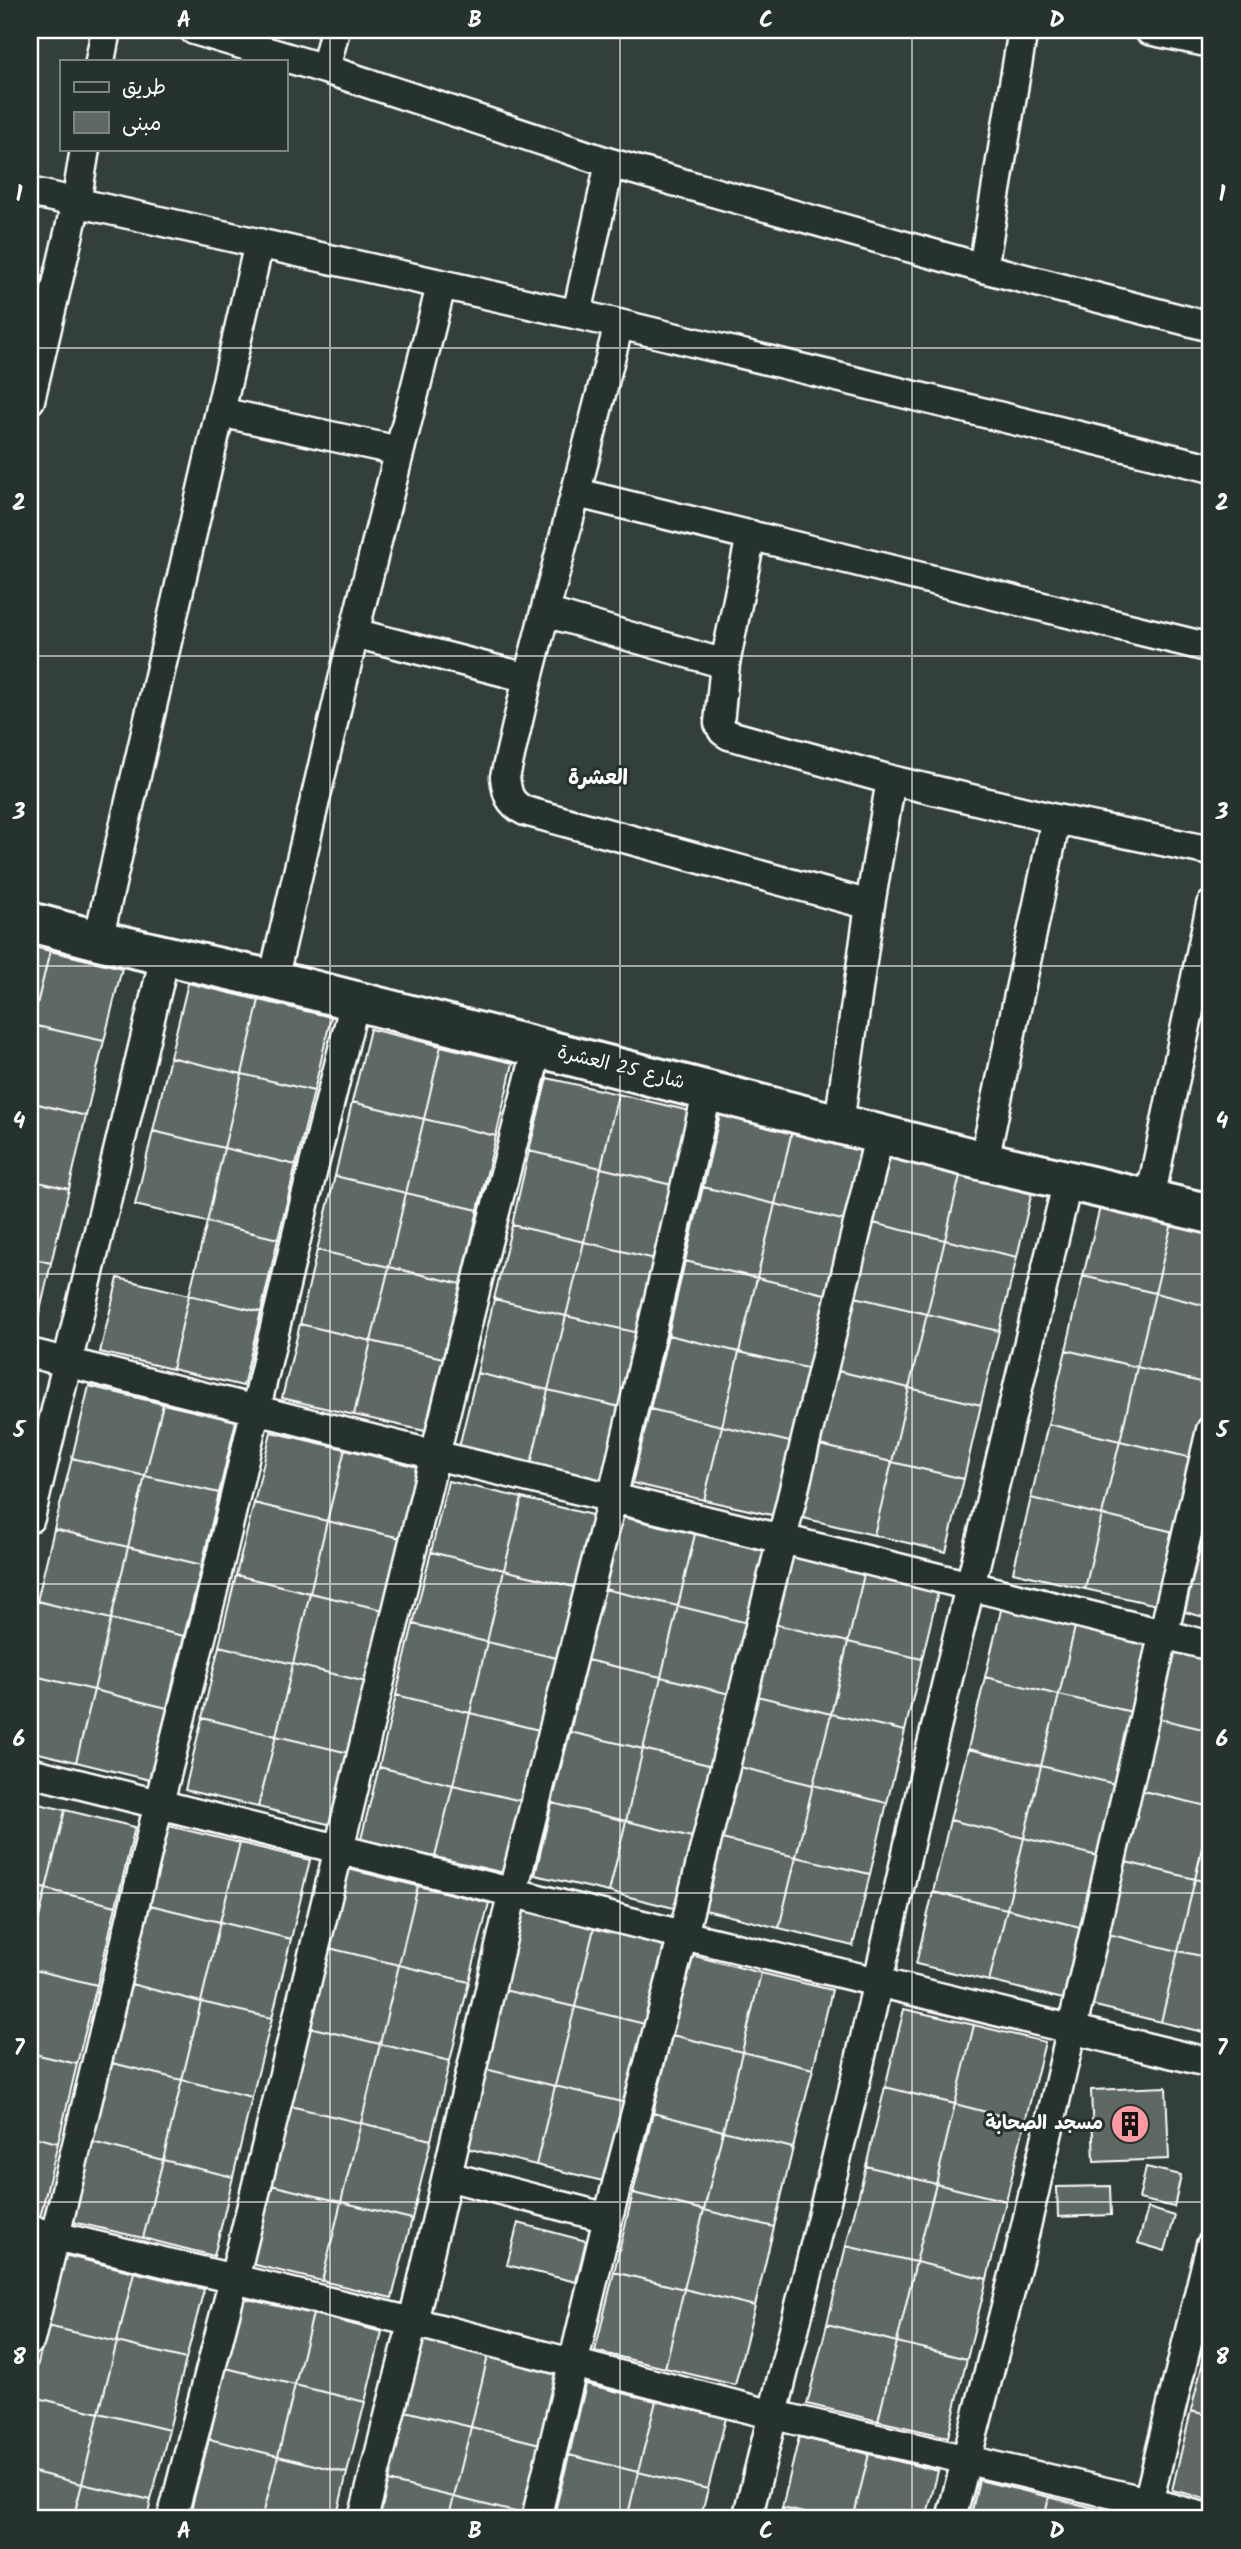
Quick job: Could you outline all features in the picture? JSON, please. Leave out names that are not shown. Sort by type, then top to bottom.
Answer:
[{"type":"street","points":[[100,60],[106,30]]},
{"type":"street","points":[[194,30],[325,69],[610,163],[983,268],[1211,327]]},
{"type":"street","points":[[325,69],[335,30]]},
{"type":"street","points":[[983,268],[1023,30]]},
{"type":"street","points":[[1149,30],[1211,43]]},
{"type":"street","points":[[31,386],[76,203],[85,150]]},
{"type":"street","points":[[577,314],[610,163]]},
{"type":"street","points":[[30,192],[620,324],[1211,468]]},
{"type":"street","points":[[98,940],[259,243]]},
{"type":"street","points":[[273,980],[354,633],[441,285]]},
{"type":"street","points":[[620,324],[528,678],[506,777],[507,792],[512,804],[525,811],[870,905]]},
{"type":"street","points":[[220,412],[399,451]]},
{"type":"street","points":[[577,493],[1211,648]]},
{"type":"street","points":[[751,535],[725,664],[719,723],[723,731],[729,735],[891,780],[1056,819],[1211,850]]},
{"type":"street","points":[[545,612],[725,664]]},
{"type":"street","points":[[354,633],[528,678]]},
{"type":"street","points":[[839,1123],[891,780]]},
{"type":"street","points":[[984,1161],[1056,819]]},
{"type":"street","points":[[1150,1199],[1202,993],[1211,905]]},
{"type":"street","name":"شارع 25 العشرة","points":[[30,922],[538,1046],[984,1161],[1211,1214]]},
{"type":"street","points":[[30,1518],[165,956]]},
{"type":"street","points":[[30,2340],[42,2233],[159,1803],[355,1002]]},
{"type":"street","points":[[173,2519],[486,1246],[538,1046]]},
{"type":"street","points":[[363,2519],[413,2322],[513,1891],[612,1499],[708,1090]]},
{"type":"street","points":[[536,2519],[608,2218],[683,1935],[782,1539],[880,1133]]},
{"type":"street","points":[[747,2519],[879,1981],[926,1769],[1068,1180]]},
{"type":"street","points":[[30,1353],[1211,1646]]},
{"type":"street","points":[[951,2519],[1020,2252],[1211,1430]]},
{"type":"street","points":[[30,1772],[1211,2063]]},
{"type":"street","points":[[447,2176],[608,2218]]},
{"type":"street","points":[[42,2233],[413,2322],[774,2415],[968,2461],[1146,2510],[1211,2519]]},
{"type":"street","points":[[1146,2510],[1211,2245]]},
{"type":"building","points":[[30,946],[50,951],[32,1025],[30,1024]]},
{"type":"building","points":[[50,951],[122,968],[104,1041],[32,1025]]},
{"type":"building","points":[[188,983],[259,1000],[242,1074],[170,1057]]},
{"type":"building","points":[[259,1000],[331,1017],[314,1091],[242,1074]]},
{"type":"building","points":[[32,1025],[104,1041],[86,1116],[30,1102]]},
{"type":"building","points":[[370,1029],[441,1046],[424,1119],[352,1102]]},
{"type":"building","points":[[441,1046],[513,1063],[496,1136],[424,1119]]},
{"type":"building","points":[[170,1057],[242,1074],[224,1148],[153,1131]]},
{"type":"building","points":[[242,1074],[314,1091],[296,1165],[224,1148]]},
{"type":"building","points":[[547,1078],[618,1094],[601,1168],[529,1151]]},
{"type":"building","points":[[618,1094],[690,1111],[672,1185],[601,1168]]},
{"type":"building","points":[[30,1102],[86,1116],[69,1189],[30,1180]]},
{"type":"building","points":[[352,1102],[424,1119],[406,1193],[335,1176]]},
{"type":"building","points":[[720,1114],[792,1131],[775,1204],[703,1187]]},
{"type":"building","points":[[424,1119],[496,1136],[478,1210],[406,1193]]},
{"type":"building","points":[[153,1131],[224,1148],[207,1222],[135,1205]]},
{"type":"building","points":[[792,1131],[864,1148],[846,1221],[775,1204]]},
{"type":"building","points":[[224,1148],[296,1165],[278,1239],[207,1222]]},
{"type":"building","points":[[890,1150],[962,1167],[945,1240],[873,1223]]},
{"type":"building","points":[[529,1151],[601,1168],[584,1242],[512,1225]]},
{"type":"building","points":[[962,1167],[1034,1183],[1017,1257],[945,1240]]},
{"type":"building","points":[[601,1168],[672,1185],[655,1259],[584,1242]]},
{"type":"building","points":[[335,1176],[406,1193],[389,1267],[317,1250]]},
{"type":"building","points":[[30,1180],[69,1189],[51,1263],[30,1258]]},
{"type":"building","points":[[703,1187],[775,1204],[757,1278],[685,1261]]},
{"type":"building","points":[[406,1193],[478,1210],[461,1284],[389,1267]]},
{"type":"building","points":[[1101,1203],[1173,1219],[1155,1293],[1083,1276]]},
{"type":"building","points":[[775,1204],[846,1221],[829,1295],[757,1278]]},
{"type":"building","points":[[1173,1219],[1211,1229],[1211,1307],[1155,1293]]},
{"type":"building","points":[[207,1222],[278,1239],[261,1312],[189,1295]]},
{"type":"building","points":[[873,1223],[945,1240],[927,1314],[855,1297]]},
{"type":"building","points":[[512,1225],[584,1242],[566,1316],[494,1299]]},
{"type":"building","points":[[945,1240],[1017,1257],[999,1331],[927,1314]]},
{"type":"building","points":[[584,1242],[655,1259],[638,1333],[566,1316]]},
{"type":"building","points":[[317,1250],[389,1267],[371,1341],[300,1324]]},
{"type":"building","points":[[30,1258],[51,1263],[34,1337],[30,1336]]},
{"type":"building","points":[[685,1261],[757,1278],[739,1352],[668,1335]]},
{"type":"building","points":[[389,1267],[461,1284],[443,1358],[371,1341]]},
{"type":"building","points":[[1083,1276],[1155,1293],[1137,1367],[1066,1350]]},
{"type":"building","points":[[118,1278],[189,1295],[172,1369],[100,1352]]},
{"type":"building","points":[[757,1278],[829,1295],[811,1369],[739,1352]]},
{"type":"building","points":[[1155,1293],[1211,1307],[1209,1384],[1137,1367]]},
{"type":"building","points":[[189,1295],[261,1312],[243,1386],[172,1369]]},
{"type":"building","points":[[855,1297],[927,1314],[909,1388],[838,1371]]},
{"type":"building","points":[[494,1299],[566,1316],[548,1390],[477,1373]]},
{"type":"building","points":[[927,1314],[999,1331],[981,1405],[909,1388]]},
{"type":"building","points":[[566,1316],[638,1333],[620,1407],[548,1390]]},
{"type":"building","points":[[300,1324],[371,1341],[354,1415],[282,1398]]},
{"type":"building","points":[[668,1335],[739,1352],[722,1426],[650,1409]]},
{"type":"building","points":[[371,1341],[443,1358],[425,1431],[354,1415]]},
{"type":"building","points":[[1066,1350],[1137,1367],[1120,1441],[1048,1424]]},
{"type":"building","points":[[739,1352],[811,1369],[794,1443],[722,1426]]},
{"type":"building","points":[[1137,1367],[1209,1384],[1192,1458],[1120,1441]]},
{"type":"building","points":[[838,1371],[909,1388],[892,1462],[820,1445]]},
{"type":"building","points":[[477,1373],[548,1390],[531,1464],[459,1447]]},
{"type":"building","points":[[89,1386],[163,1404],[145,1476],[72,1458]]},
{"type":"building","points":[[909,1388],[981,1405],[964,1479],[892,1462]]},
{"type":"building","points":[[548,1390],[620,1407],[603,1481],[531,1464]]},
{"type":"building","points":[[163,1404],[236,1421],[219,1493],[145,1476]]},
{"type":"building","points":[[650,1409],[722,1426],[704,1500],[632,1483]]},
{"type":"building","points":[[1048,1424],[1120,1441],[1102,1515],[1031,1498]]},
{"type":"building","points":[[722,1426],[794,1443],[776,1516],[704,1500]]},
{"type":"building","points":[[271,1432],[345,1449],[327,1521],[254,1503]]},
{"type":"building","points":[[1120,1441],[1192,1458],[1174,1532],[1102,1515]]},
{"type":"building","points":[[820,1445],[892,1462],[874,1535],[803,1518]]},
{"type":"building","points":[[345,1449],[418,1467],[401,1538],[327,1521]]},
{"type":"building","points":[[72,1458],[145,1476],[128,1547],[54,1529]]},
{"type":"building","points":[[892,1462],[964,1479],[946,1552],[874,1535]]},
{"type":"building","points":[[145,1476],[219,1493],[202,1565],[128,1547]]},
{"type":"building","points":[[448,1481],[522,1498],[504,1570],[431,1552]]},
{"type":"building","points":[[522,1498],[596,1516],[578,1588],[504,1570]]},
{"type":"building","points":[[1031,1498],[1102,1515],[1085,1589],[1013,1572]]},
{"type":"building","points":[[1211,1500],[1211,1541],[1202,1539]]},
{"type":"building","points":[[254,1503],[327,1521],[310,1593],[236,1575]]},
{"type":"building","points":[[1102,1515],[1174,1532],[1157,1605],[1085,1589]]},
{"type":"building","points":[[622,1517],[695,1534],[678,1606],[604,1589]]},
{"type":"building","points":[[327,1521],[401,1538],[384,1610],[310,1593]]},
{"type":"building","points":[[54,1529],[128,1547],[111,1619],[37,1601]]},
{"type":"building","points":[[695,1534],[769,1552],[752,1624],[678,1606]]},
{"type":"building","points":[[1202,1539],[1211,1541],[1211,1619],[1185,1612]]},
{"type":"building","points":[[128,1547],[202,1565],[184,1636],[111,1619]]},
{"type":"building","points":[[431,1552],[504,1570],[487,1642],[413,1624]]},
{"type":"building","points":[[792,1553],[865,1570],[848,1642],[774,1624]]},
{"type":"building","points":[[504,1570],[578,1588],[561,1659],[487,1642]]},
{"type":"building","points":[[865,1570],[939,1588],[922,1659],[848,1642]]},
{"type":"building","points":[[236,1575],[310,1593],[293,1664],[219,1646]]},
{"type":"building","points":[[604,1589],[678,1606],[661,1677],[587,1660]]},
{"type":"building","points":[[310,1593],[384,1610],[366,1682],[293,1664]]},
{"type":"building","points":[[37,1601],[111,1619],[94,1690],[30,1675],[30,1631]]},
{"type":"building","points":[[678,1606],[752,1624],[734,1695],[661,1677]]},
{"type":"building","points":[[1002,1606],[1076,1623],[1059,1695],[985,1677]]},
{"type":"building","points":[[111,1619],[184,1636],[167,1708],[94,1690]]},
{"type":"building","points":[[1076,1623],[1150,1641],[1132,1712],[1059,1695]]},
{"type":"building","points":[[413,1624],[487,1642],[470,1713],[396,1695]]},
{"type":"building","points":[[774,1624],[848,1642],[831,1714],[757,1696]]},
{"type":"building","points":[[487,1642],[561,1659],[543,1731],[470,1713]]},
{"type":"building","points":[[848,1642],[922,1659],[905,1731],[831,1714]]},
{"type":"building","points":[[219,1646],[293,1664],[276,1736],[202,1718]]},
{"type":"building","points":[[1173,1646],[1211,1656],[1211,1731],[1156,1718]]},
{"type":"building","points":[[587,1660],[661,1677],[643,1749],[570,1732]]},
{"type":"building","points":[[293,1664],[366,1682],[349,1753],[276,1736]]},
{"type":"building","points":[[30,1675],[94,1690],[76,1762],[30,1751]]},
{"type":"building","points":[[661,1677],[734,1695],[717,1767],[643,1749]]},
{"type":"building","points":[[985,1677],[1059,1695],[1041,1766],[968,1749]]},
{"type":"building","points":[[94,1690],[167,1708],[150,1780],[76,1762]]},
{"type":"building","points":[[396,1695],[470,1713],[453,1785],[379,1767]]},
{"type":"building","points":[[1059,1695],[1132,1712],[1115,1784],[1041,1766]]},
{"type":"building","points":[[757,1696],[831,1714],[813,1785],[740,1767]]},
{"type":"building","points":[[470,1713],[543,1731],[526,1802],[453,1785]]},
{"type":"building","points":[[831,1714],[905,1731],[887,1803],[813,1785]]},
{"type":"building","points":[[202,1718],[276,1736],[258,1807],[185,1790]]},
{"type":"building","points":[[1156,1718],[1211,1731],[1211,1807],[1139,1790]]},
{"type":"building","points":[[570,1732],[643,1749],[626,1821],[552,1803]]},
{"type":"building","points":[[276,1736],[349,1753],[332,1825],[258,1807]]},
{"type":"building","points":[[643,1749],[717,1767],[700,1839],[626,1821]]},
{"type":"building","points":[[968,1749],[1041,1766],[1024,1838],[950,1820]]},
{"type":"building","points":[[1041,1766],[1115,1784],[1098,1856],[1024,1838]]},
{"type":"building","points":[[379,1767],[453,1785],[435,1857],[361,1839]]},
{"type":"building","points":[[740,1767],[813,1785],[796,1857],[722,1839]]},
{"type":"building","points":[[453,1785],[526,1802],[509,1874],[435,1857]]},
{"type":"building","points":[[813,1785],[887,1803],[870,1874],[796,1857]]},
{"type":"building","points":[[1139,1790],[1211,1807],[1195,1879],[1122,1861]]},
{"type":"building","points":[[30,1802],[65,1810],[46,1889],[30,1885]]},
{"type":"building","points":[[552,1803],[626,1821],[609,1892],[535,1875]]},
{"type":"building","points":[[65,1810],[135,1827],[116,1906],[46,1889]]},
{"type":"building","points":[[1211,1813],[1211,1883],[1195,1879]]},
{"type":"building","points":[[950,1820],[1024,1838],[1007,1909],[933,1892]]},
{"type":"building","points":[[626,1821],[700,1839],[682,1910],[609,1892]]},
{"type":"building","points":[[169,1826],[240,1843],[220,1922],[150,1905]]},
{"type":"building","points":[[1024,1838],[1098,1856],[1080,1927],[1007,1909]]},
{"type":"building","points":[[722,1839],[796,1857],[779,1928],[705,1910]]},
{"type":"building","points":[[240,1843],[310,1860],[291,1939],[220,1922]]},
{"type":"building","points":[[796,1857],[870,1874],[853,1946],[779,1928]]},
{"type":"building","points":[[1122,1861],[1195,1879],[1178,1951],[1104,1933]]},
{"type":"building","points":[[348,1869],[418,1886],[399,1965],[329,1948]]},
{"type":"building","points":[[1195,1879],[1211,1883],[1211,1958],[1178,1951]]},
{"type":"building","points":[[30,1885],[46,1889],[30,1955]]},
{"type":"building","points":[[418,1886],[489,1903],[469,1982],[399,1965]]},
{"type":"building","points":[[46,1889],[116,1906],[97,1985],[30,1969],[30,1955]]},
{"type":"building","points":[[933,1892],[1007,1909],[989,1981],[916,1964]]},
{"type":"building","points":[[150,1905],[220,1922],[201,2002],[131,1984]]},
{"type":"building","points":[[1007,1909],[1080,1927],[1063,1999],[989,1981]]},
{"type":"building","points":[[524,1911],[594,1928],[575,2007],[504,1990]]},
{"type":"building","points":[[220,1922],[291,1939],[272,2018],[201,2002]]},
{"type":"building","points":[[594,1928],[664,1945],[645,2024],[575,2007]]},
{"type":"building","points":[[1104,1933],[1178,1951],[1161,2022],[1087,2004]]},
{"type":"building","points":[[329,1948],[399,1965],[380,2044],[309,2027]]},
{"type":"building","points":[[1178,1951],[1211,1958],[1211,2034],[1161,2022]]},
{"type":"building","points":[[691,1955],[761,1973],[742,2052],[672,2035]]},
{"type":"building","points":[[399,1965],[469,1982],[450,2061],[380,2044]]},
{"type":"building","points":[[30,1969],[97,1985],[77,2064],[30,2053]]},
{"type":"building","points":[[761,1973],[832,1990],[813,2069],[742,2052]]},
{"type":"building","points":[[131,1984],[201,2002],[182,2080],[112,2063]]},
{"type":"building","points":[[504,1990],[575,2007],[555,2086],[485,2069]]},
{"type":"building","points":[[201,2002],[272,2018],[252,2097],[182,2080]]},
{"type":"building","points":[[575,2007],[645,2024],[626,2103],[555,2086]]},
{"type":"building","points":[[904,2009],[974,2025],[955,2104],[885,2087]]},
{"type":"building","points":[[974,2025],[1045,2042],[1025,2122],[955,2104]]},
{"type":"building","points":[[309,2027],[380,2044],[361,2123],[290,2106]]},
{"type":"building","points":[[672,2035],[742,2052],[723,2131],[653,2113]]},
{"type":"building","points":[[380,2044],[450,2061],[431,2140],[361,2123]]},
{"type":"building","points":[[742,2052],[813,2069],[793,2148],[723,2131]]},
{"type":"building","points":[[30,2053],[77,2064],[58,2143],[30,2136]]},
{"type":"building","points":[[112,2063],[182,2080],[163,2160],[92,2142]]},
{"type":"building","points":[[485,2069],[555,2086],[536,2165],[466,2148]]},
{"type":"building","points":[[182,2080],[252,2097],[233,2177],[163,2160]]},
{"type":"building","points":[[555,2086],[626,2103],[607,2182],[536,2165]]},
{"type":"building","points":[[885,2087],[955,2104],[936,2184],[866,2166]]},
{"type":"building","name":"مسجد الصحابة","points":[[1166,2087],[1169,2159],[1094,2162],[1091,2090]]},
{"type":"building","points":[[955,2104],[1025,2122],[1006,2201],[936,2184]]},
{"type":"building","points":[[290,2106],[361,2123],[341,2202],[271,2185]]},
{"type":"building","points":[[653,2113],[723,2131],[704,2210],[633,2193]]},
{"type":"building","points":[[361,2123],[431,2140],[412,2219],[341,2202]]},
{"type":"building","points":[[723,2131],[793,2148],[774,2227],[704,2210]]},
{"type":"building","points":[[30,2136],[58,2143],[39,2222],[30,2220]]},
{"type":"building","points":[[92,2142],[163,2160],[143,2238],[73,2222]]},
{"type":"building","points":[[163,2160],[233,2177],[214,2256],[143,2238]]},
{"type":"building","points":[[866,2166],[936,2184],[916,2262],[846,2246]]},
{"type":"building","points":[[1146,2167],[1181,2175],[1174,2207],[1139,2199]]},
{"type":"building","points":[[936,2184],[1006,2201],[987,2279],[916,2262]]},
{"type":"building","points":[[271,2185],[341,2202],[322,2281],[251,2264]]},
{"type":"building","points":[[1110,2186],[1111,2215],[1058,2217],[1057,2187]]},
{"type":"building","points":[[633,2193],[704,2210],[684,2289],[614,2272]]},
{"type":"building","points":[[341,2202],[412,2219],[392,2298],[322,2281]]},
{"type":"building","points":[[1148,2208],[1175,2216],[1165,2251],[1138,2243]]},
{"type":"building","points":[[704,2210],[774,2227],[755,2306],[684,2289]]},
{"type":"building","points":[[518,2223],[586,2241],[576,2282],[507,2265]]},
{"type":"building","points":[[846,2246],[916,2262],[897,2342],[827,2324]]},
{"type":"building","points":[[64,2255],[134,2272],[117,2342],[47,2326]]},
{"type":"building","points":[[916,2262],[987,2279],[967,2359],[897,2342]]},
{"type":"building","points":[[134,2272],[204,2289],[186,2359],[117,2342]]},
{"type":"building","points":[[614,2272],[684,2289],[665,2368],[595,2351]]},
{"type":"building","points":[[684,2289],[755,2306],[735,2385],[665,2368]]},
{"type":"building","points":[[243,2298],[313,2314],[295,2385],[226,2368]]},
{"type":"building","points":[[313,2314],[382,2332],[365,2402],[295,2385]]},
{"type":"building","points":[[827,2324],[897,2342],[878,2421],[807,2404]]},
{"type":"building","points":[[47,2326],[117,2342],[99,2413],[30,2396]]},
{"type":"building","points":[[1211,2332],[1211,2416],[1191,2411]]},
{"type":"building","points":[[419,2339],[488,2356],[471,2427],[401,2410]]},
{"type":"building","points":[[117,2342],[186,2359],[169,2430],[99,2413]]},
{"type":"building","points":[[897,2342],[967,2359],[948,2437],[878,2421]]},
{"type":"building","points":[[488,2356],[558,2373],[540,2444],[471,2427]]},
{"type":"building","points":[[226,2368],[295,2385],[278,2456],[209,2439]]},
{"type":"building","points":[[586,2384],[656,2401],[638,2472],[569,2455]]},
{"type":"building","points":[[295,2385],[365,2402],[347,2473],[278,2456]]},
{"type":"building","points":[[30,2396],[99,2413],[82,2484],[30,2471]]},
{"type":"building","points":[[656,2401],[726,2418],[708,2489],[638,2472]]},
{"type":"building","points":[[401,2410],[471,2427],[454,2497],[384,2480]]},
{"type":"building","points":[[1191,2411],[1211,2416],[1211,2500],[1172,2490]]},
{"type":"building","points":[[99,2413],[169,2430],[151,2500],[82,2484]]},
{"type":"building","points":[[471,2427],[540,2444],[523,2514],[454,2497]]},
{"type":"building","points":[[799,2437],[869,2454],[853,2519],[830,2519],[782,2508]]},
{"type":"building","points":[[209,2439],[278,2456],[262,2519],[231,2519],[191,2510]]},
{"type":"building","points":[[869,2454],[938,2471],[926,2519],[853,2519]]},
{"type":"building","points":[[569,2455],[638,2472],[627,2519],[553,2519]]},
{"type":"building","points":[[278,2456],[347,2473],[336,2519],[262,2519]]},
{"type":"building","points":[[30,2471],[82,2484],[73,2519],[30,2519]]},
{"type":"building","points":[[638,2472],[708,2489],[700,2519],[627,2519]]},
{"type":"building","points":[[384,2480],[454,2497],[448,2519],[374,2519]]},
{"type":"building","points":[[979,2480],[1049,2497],[1044,2519],[970,2519]]},
{"type":"building","points":[[82,2484],[151,2500],[147,2519],[73,2519]]},
{"type":"building","points":[[454,2497],[523,2514],[522,2519],[448,2519]]},
{"type":"building","points":[[1049,2497],[1119,2514],[1117,2519],[1044,2519]]},
{"type":"building","points":[[782,2508],[830,2519],[779,2519]]},
{"type":"building","points":[[191,2510],[231,2519],[189,2519]]},
{"type":"place","name":"مسجد الصحابة","points":[[1130,2124]]},
{"type":"district","name":"العشرة","points":[[598,778]]}]
